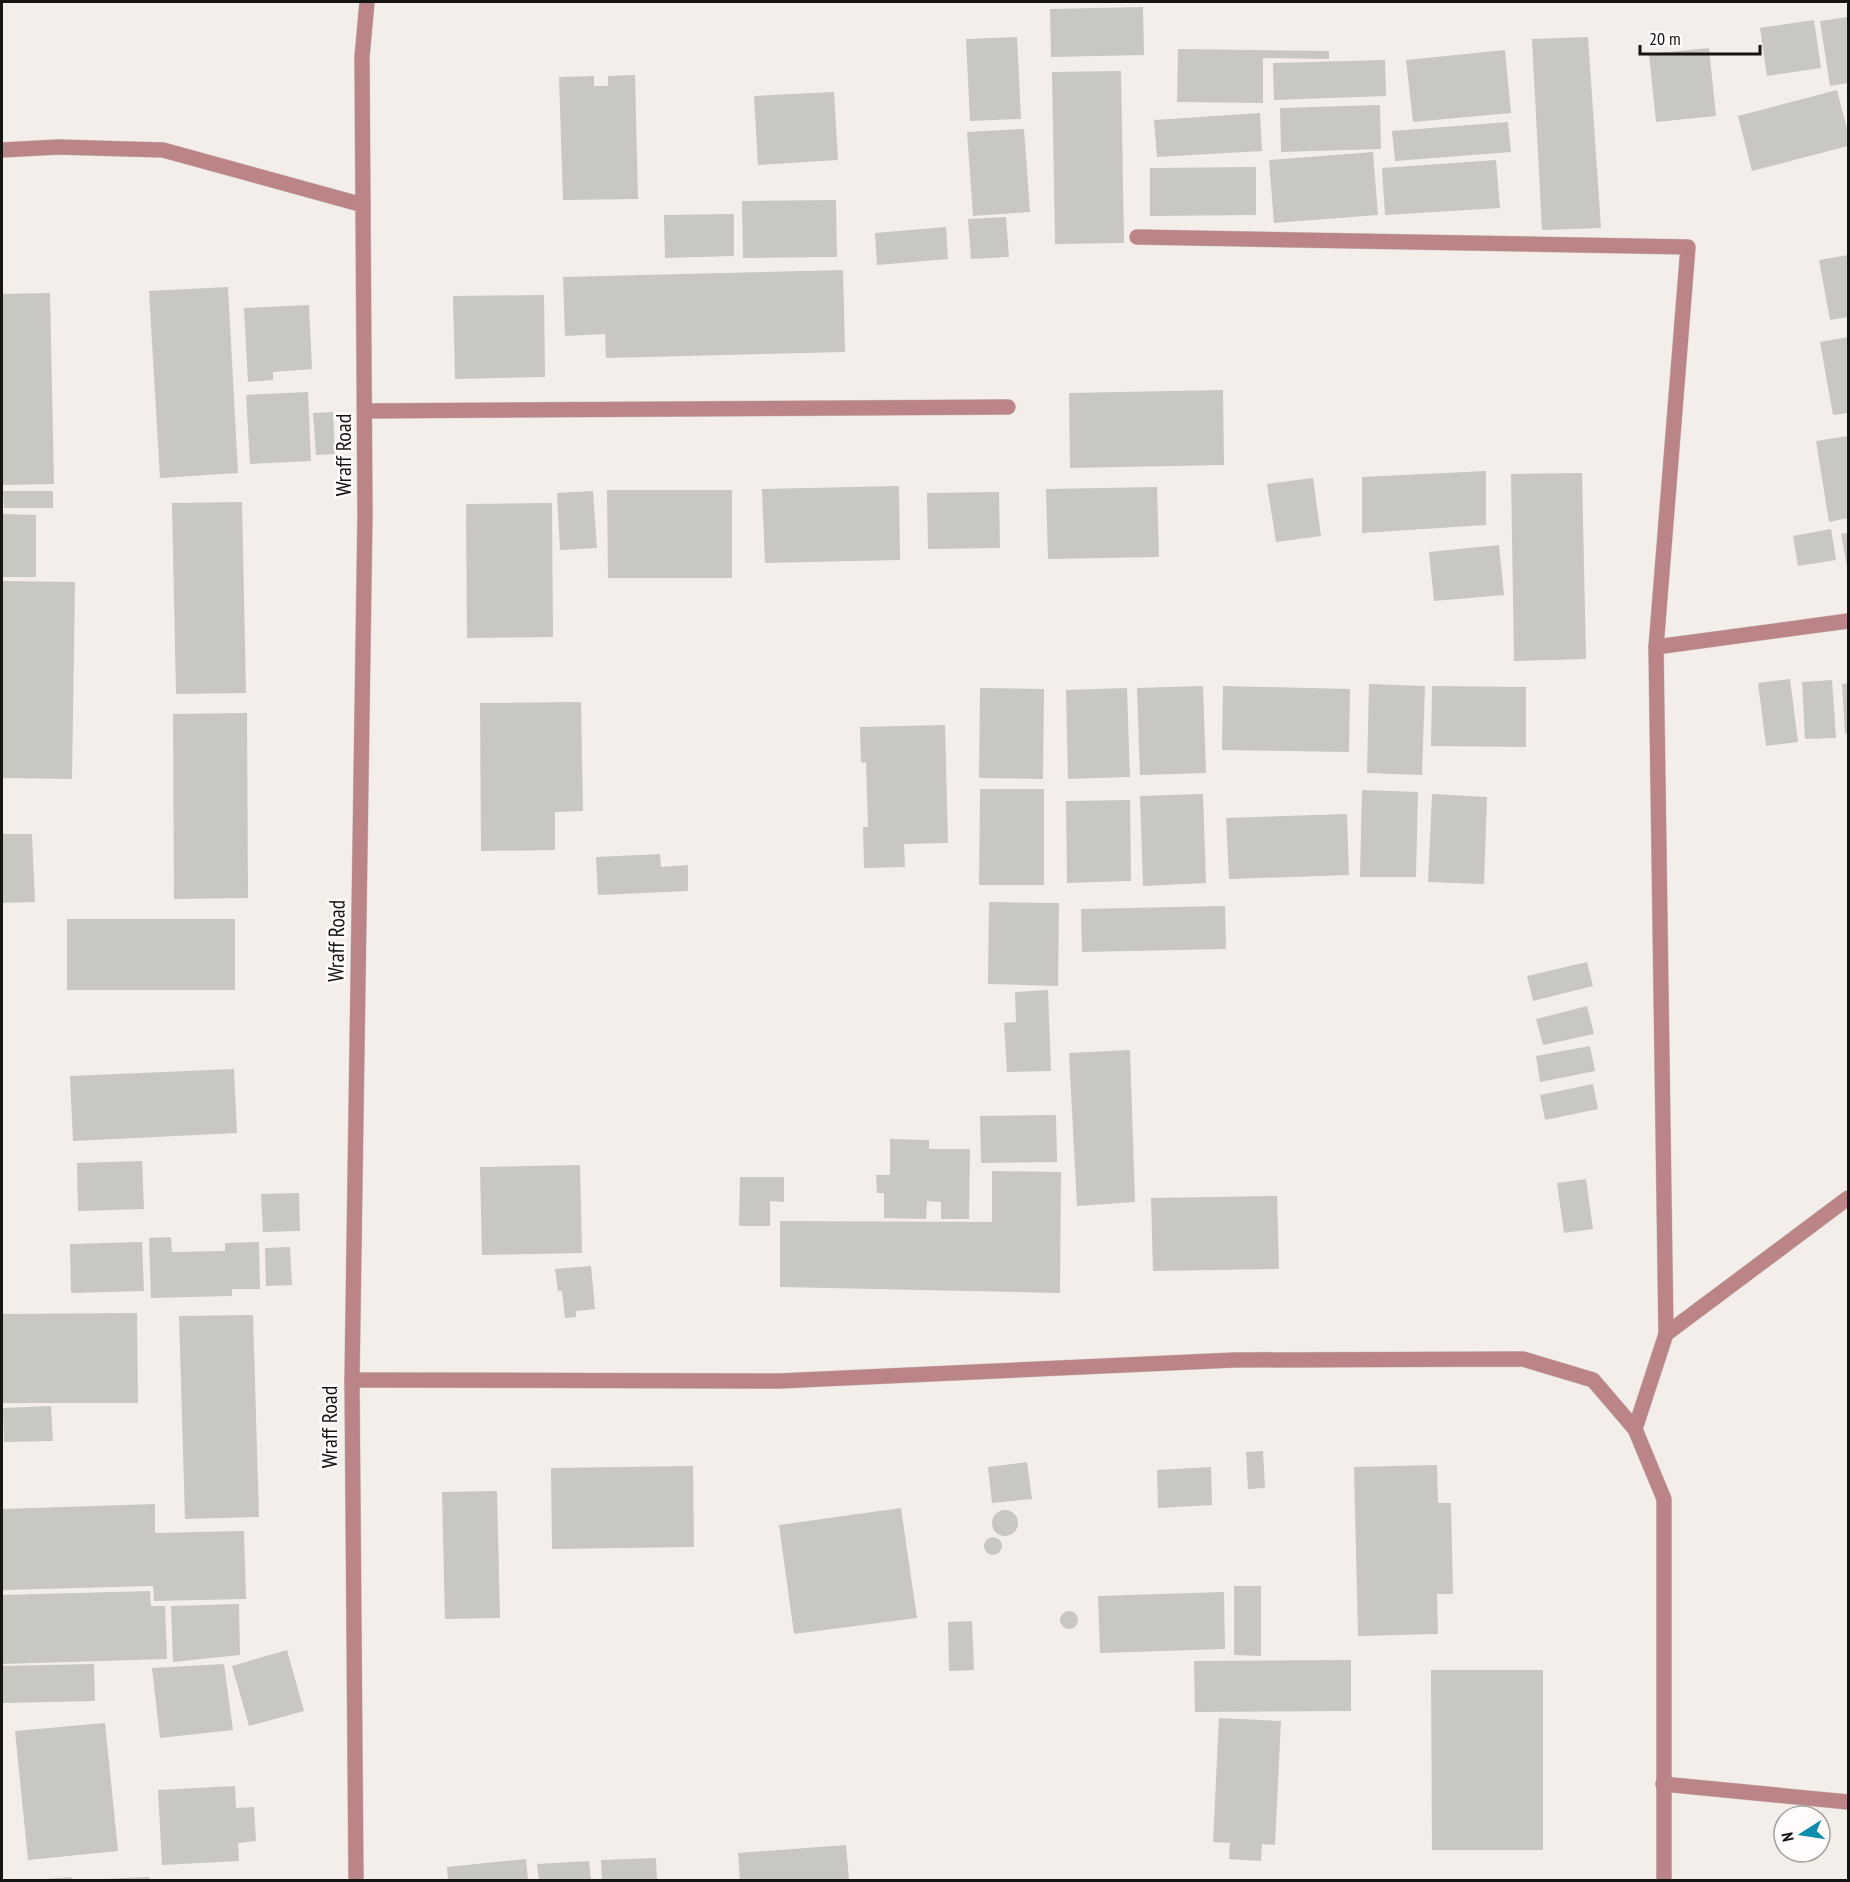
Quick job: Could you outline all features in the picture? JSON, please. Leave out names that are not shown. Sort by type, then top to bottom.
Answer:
[{"type":"street","name":"Wraff Road","points":[[356,1881],[351,1380],[365,550],[362,57],[367,2]]},
{"type":"street","points":[[2,150],[58,147],[163,150],[363,205]]},
{"type":"street","points":[[1137,237],[1688,247],[1656,647],[1666,1334],[1635,1429]]},
{"type":"street","points":[[365,411],[1008,407]]},
{"type":"street","points":[[1656,647],[1848,621]]},
{"type":"street","points":[[1666,1334],[1848,1198]]},
{"type":"street","points":[[351,1380],[779,1381],[1234,1360],[1523,1359],[1593,1380],[1635,1429],[1664,1499],[1664,1881]]},
{"type":"street","points":[[1663,1784],[1848,1802]]},
{"type":"building","points":[[1143,7],[1144,55],[1051,57],[1050,9]]},
{"type":"building","points":[[1848,17],[1848,83],[1830,86],[1820,21]]},
{"type":"building","points":[[1814,20],[1821,68],[1767,76],[1760,28]]},
{"type":"building","points":[[1017,37],[1021,119],[970,121],[966,39]]},
{"type":"building","points":[[1588,37],[1601,228],[1542,230],[1532,39]]},
{"type":"building","points":[[1709,48],[1716,116],[1656,122],[1649,54]]},
{"type":"building","points":[[1178,49],[1329,51],[1329,59],[1263,58],[1263,103],[1177,102]]},
{"type":"building","points":[[1505,50],[1511,113],[1413,122],[1406,60]]},
{"type":"building","points":[[1385,60],[1386,96],[1274,100],[1273,63]]},
{"type":"building","points":[[1121,71],[1124,243],[1055,244],[1052,72]]},
{"type":"building","points":[[635,75],[638,199],[563,200],[559,77],[594,76],[594,86],[608,86],[608,76]]},
{"type":"building","points":[[1837,90],[1848,133],[1848,146],[1752,171],[1738,116]]},
{"type":"building","points":[[834,92],[838,160],[758,165],[754,96]]},
{"type":"building","points":[[1380,105],[1381,149],[1281,152],[1280,108]]},
{"type":"building","points":[[1260,113],[1262,151],[1157,157],[1154,120]]},
{"type":"building","points":[[1508,122],[1511,152],[1395,161],[1392,131]]},
{"type":"building","points":[[1024,129],[1030,212],[973,216],[967,132]]},
{"type":"building","points":[[1373,152],[1378,215],[1274,223],[1269,160]]},
{"type":"building","points":[[1496,160],[1500,208],[1385,215],[1382,168]]},
{"type":"building","points":[[1256,167],[1256,215],[1150,216],[1150,168]]},
{"type":"building","points":[[836,200],[837,257],[743,258],[742,201]]},
{"type":"building","points":[[734,214],[734,256],[665,258],[664,215]]},
{"type":"building","points":[[1006,217],[1009,257],[971,259],[968,219]]},
{"type":"building","points":[[946,227],[948,259],[877,265],[875,233]]},
{"type":"building","points":[[1848,255],[1848,317],[1830,320],[1819,260]]},
{"type":"building","points":[[843,270],[845,352],[606,358],[605,334],[565,336],[563,277]]},
{"type":"building","points":[[228,287],[238,473],[160,478],[149,291]]},
{"type":"building","points":[[50,293],[54,484],[2,485],[2,294]]},
{"type":"building","points":[[544,295],[545,377],[455,379],[453,296]]},
{"type":"building","points":[[309,305],[312,369],[273,372],[273,380],[248,382],[244,308]]},
{"type":"building","points":[[1848,337],[1848,413],[1833,415],[1820,342]]},
{"type":"building","points":[[1223,390],[1224,465],[1070,468],[1069,393]]},
{"type":"building","points":[[308,392],[311,461],[250,464],[246,395]]},
{"type":"building","points":[[333,412],[335,454],[316,455],[313,413]]},
{"type":"building","points":[[1848,436],[1848,518],[1829,522],[1816,441]]},
{"type":"building","points":[[1486,471],[1486,525],[1362,533],[1362,477]]},
{"type":"building","points":[[1582,473],[1586,659],[1514,661],[1511,474]]},
{"type":"building","points":[[1313,478],[1321,536],[1276,542],[1267,484]]},
{"type":"building","points":[[899,486],[900,560],[765,563],[762,489]]},
{"type":"building","points":[[1157,487],[1159,557],[1048,559],[1046,489]]},
{"type":"building","points":[[607,490],[732,490],[732,578],[608,578]]},
{"type":"building","points":[[3,491],[53,491],[53,508],[4,508]]},
{"type":"building","points":[[593,491],[597,548],[560,550],[557,493]]},
{"type":"building","points":[[999,492],[1000,548],[928,549],[927,493]]},
{"type":"building","points":[[242,502],[246,693],[176,694],[172,503]]},
{"type":"building","points":[[552,503],[553,637],[467,638],[466,504]]},
{"type":"building","points":[[2,514],[36,515],[36,577],[2,577]]},
{"type":"building","points":[[1831,529],[1836,560],[1798,566],[1793,536]]},
{"type":"building","points":[[1848,533],[1848,567],[1847,567],[1841,534]]},
{"type":"building","points":[[1499,545],[1504,595],[1434,601],[1429,552]]},
{"type":"building","points":[[2,581],[75,582],[72,779],[2,778]]},
{"type":"building","points":[[1790,679],[1798,742],[1766,746],[1758,683]]},
{"type":"building","points":[[1832,680],[1836,738],[1805,739],[1802,682]]},
{"type":"building","points":[[1848,683],[1848,734],[1845,734],[1842,684]]},
{"type":"building","points":[[1369,684],[1425,686],[1422,775],[1367,773]]},
{"type":"building","points":[[1203,686],[1206,773],[1140,775],[1137,688]]},
{"type":"building","points":[[1223,686],[1350,689],[1349,752],[1222,750]]},
{"type":"building","points":[[1432,686],[1526,687],[1526,747],[1431,746]]},
{"type":"building","points":[[980,688],[1044,689],[1043,779],[979,778]]},
{"type":"building","points":[[1127,688],[1130,777],[1068,779],[1066,690]]},
{"type":"building","points":[[581,702],[583,811],[555,812],[555,850],[481,851],[480,703]]},
{"type":"building","points":[[247,713],[248,898],[174,899],[173,714]]},
{"type":"building","points":[[945,725],[948,843],[904,844],[905,867],[864,868],[863,827],[868,827],[866,762],[861,763],[860,727]]},
{"type":"building","points":[[980,789],[1044,789],[1044,885],[979,885]]},
{"type":"building","points":[[1362,790],[1418,792],[1416,877],[1360,877]]},
{"type":"building","points":[[1203,794],[1206,883],[1143,886],[1140,796]]},
{"type":"building","points":[[1432,794],[1487,797],[1484,884],[1428,882]]},
{"type":"building","points":[[1130,800],[1131,881],[1067,883],[1066,801]]},
{"type":"building","points":[[1347,814],[1349,875],[1229,879],[1226,818]]},
{"type":"building","points":[[2,834],[32,834],[35,902],[2,903]]},
{"type":"building","points":[[660,854],[661,867],[688,865],[688,891],[598,895],[596,857]]},
{"type":"building","points":[[989,902],[1059,903],[1058,986],[988,984]]},
{"type":"building","points":[[1225,906],[1226,949],[1082,952],[1081,909]]},
{"type":"building","points":[[67,919],[235,919],[235,990],[67,990]]},
{"type":"building","points":[[1587,962],[1593,986],[1533,1001],[1527,976]]},
{"type":"building","points":[[1048,990],[1051,1071],[1007,1072],[1004,1023],[1016,1022],[1015,992]]},
{"type":"building","points":[[1587,1006],[1594,1034],[1543,1045],[1536,1019]]},
{"type":"building","points":[[1590,1046],[1595,1071],[1540,1082],[1536,1056]]},
{"type":"building","points":[[1130,1050],[1135,1202],[1077,1206],[1069,1053]]},
{"type":"building","points":[[234,1069],[237,1133],[73,1141],[70,1076]]},
{"type":"building","points":[[1593,1084],[1598,1109],[1545,1120],[1540,1095]]},
{"type":"building","points":[[1056,1115],[1057,1162],[981,1163],[980,1116]]},
{"type":"building","points":[[890,1139],[929,1140],[929,1149],[970,1149],[969,1219],[941,1219],[941,1202],[927,1201],[926,1219],[884,1218],[884,1193],[877,1193],[876,1175],[890,1175]]},
{"type":"building","points":[[142,1161],[144,1209],[78,1211],[77,1163]]},
{"type":"building","points":[[580,1165],[582,1253],[482,1255],[480,1167]]},
{"type":"building","points":[[992,1171],[1061,1172],[1060,1293],[780,1287],[780,1221],[992,1222]]},
{"type":"building","points":[[740,1177],[784,1177],[784,1202],[770,1201],[770,1226],[739,1226]]},
{"type":"building","points":[[1586,1179],[1593,1229],[1564,1233],[1557,1183]]},
{"type":"building","points":[[299,1193],[300,1231],[263,1232],[261,1194]]},
{"type":"building","points":[[1277,1196],[1279,1269],[1153,1271],[1151,1198]]},
{"type":"building","points":[[171,1237],[172,1252],[225,1251],[225,1243],[259,1242],[260,1289],[232,1289],[232,1296],[151,1298],[149,1238]]},
{"type":"building","points":[[142,1242],[144,1291],[71,1293],[70,1244]]},
{"type":"building","points":[[290,1247],[292,1285],[266,1286],[265,1248]]},
{"type":"building","points":[[591,1266],[595,1309],[576,1311],[576,1317],[565,1318],[562,1291],[558,1291],[555,1269]]},
{"type":"building","points":[[137,1313],[138,1403],[2,1403],[2,1314]]},
{"type":"building","points":[[253,1315],[259,1517],[185,1519],[179,1316]]},
{"type":"building","points":[[51,1406],[53,1441],[4,1442],[3,1408]]},
{"type":"building","points":[[1263,1451],[1265,1488],[1248,1489],[1246,1452]]},
{"type":"building","points":[[1027,1462],[1032,1499],[992,1503],[988,1467]]},
{"type":"building","points":[[1437,1465],[1438,1503],[1451,1503],[1453,1594],[1437,1594],[1438,1634],[1358,1636],[1354,1467]]},
{"type":"building","points":[[693,1466],[694,1547],[552,1549],[551,1468]]},
{"type":"building","points":[[1211,1467],[1212,1505],[1158,1508],[1157,1470]]},
{"type":"building","points":[[497,1491],[500,1618],[445,1619],[442,1492]]},
{"type":"building","points":[[155,1504],[155,1533],[244,1531],[246,1599],[154,1601],[153,1586],[2,1590],[2,1509]]},
{"type":"building","points":[[901,1508],[917,1618],[794,1634],[779,1525]]},
{"type":"building","points":[[1005,1510],[1014,1514],[1018,1523],[1014,1532],[1005,1536],[996,1532],[992,1523],[996,1514]]},
{"type":"building","points":[[993,1537],[999,1540],[1002,1546],[999,1552],[993,1555],[987,1552],[984,1546],[987,1540]]},
{"type":"building","points":[[1234,1586],[1261,1586],[1261,1656],[1234,1655]]},
{"type":"building","points":[[150,1591],[151,1606],[165,1606],[167,1659],[2,1664],[2,1595]]},
{"type":"building","points":[[1224,1592],[1225,1649],[1100,1653],[1098,1596]]},
{"type":"building","points":[[239,1604],[240,1655],[173,1662],[171,1606]]},
{"type":"building","points":[[1069,1611],[1075,1614],[1078,1620],[1075,1626],[1069,1629],[1063,1626],[1060,1620],[1063,1614]]},
{"type":"building","points":[[972,1621],[974,1670],[949,1671],[948,1622]]},
{"type":"building","points":[[287,1650],[304,1711],[249,1726],[232,1666]]},
{"type":"building","points":[[1351,1660],[1351,1711],[1195,1712],[1194,1661]]},
{"type":"building","points":[[94,1664],[95,1701],[2,1703],[2,1666]]},
{"type":"building","points":[[224,1664],[233,1730],[160,1738],[152,1668]]},
{"type":"building","points":[[1431,1670],[1543,1670],[1543,1850],[1432,1850]]},
{"type":"building","points":[[1219,1718],[1281,1721],[1275,1845],[1262,1844],[1261,1861],[1229,1859],[1230,1843],[1213,1842]]},
{"type":"building","points":[[105,1723],[118,1851],[28,1860],[15,1731]]},
{"type":"building","points":[[235,1786],[236,1808],[254,1807],[256,1841],[238,1843],[239,1861],[162,1865],[158,1790]]},
{"type":"building","points":[[846,1845],[849,1880],[740,1880],[738,1853]]},
{"type":"building","points":[[656,1858],[657,1880],[602,1880],[601,1860]]},
{"type":"building","points":[[526,1859],[528,1880],[448,1880],[447,1867]]},
{"type":"building","points":[[589,1861],[591,1880],[539,1880],[537,1864]]},
{"type":"building","points":[[72,1877],[72,1880],[44,1880],[44,1879]]},
{"type":"building","points":[[149,1877],[150,1880],[100,1880],[100,1879]]}]
